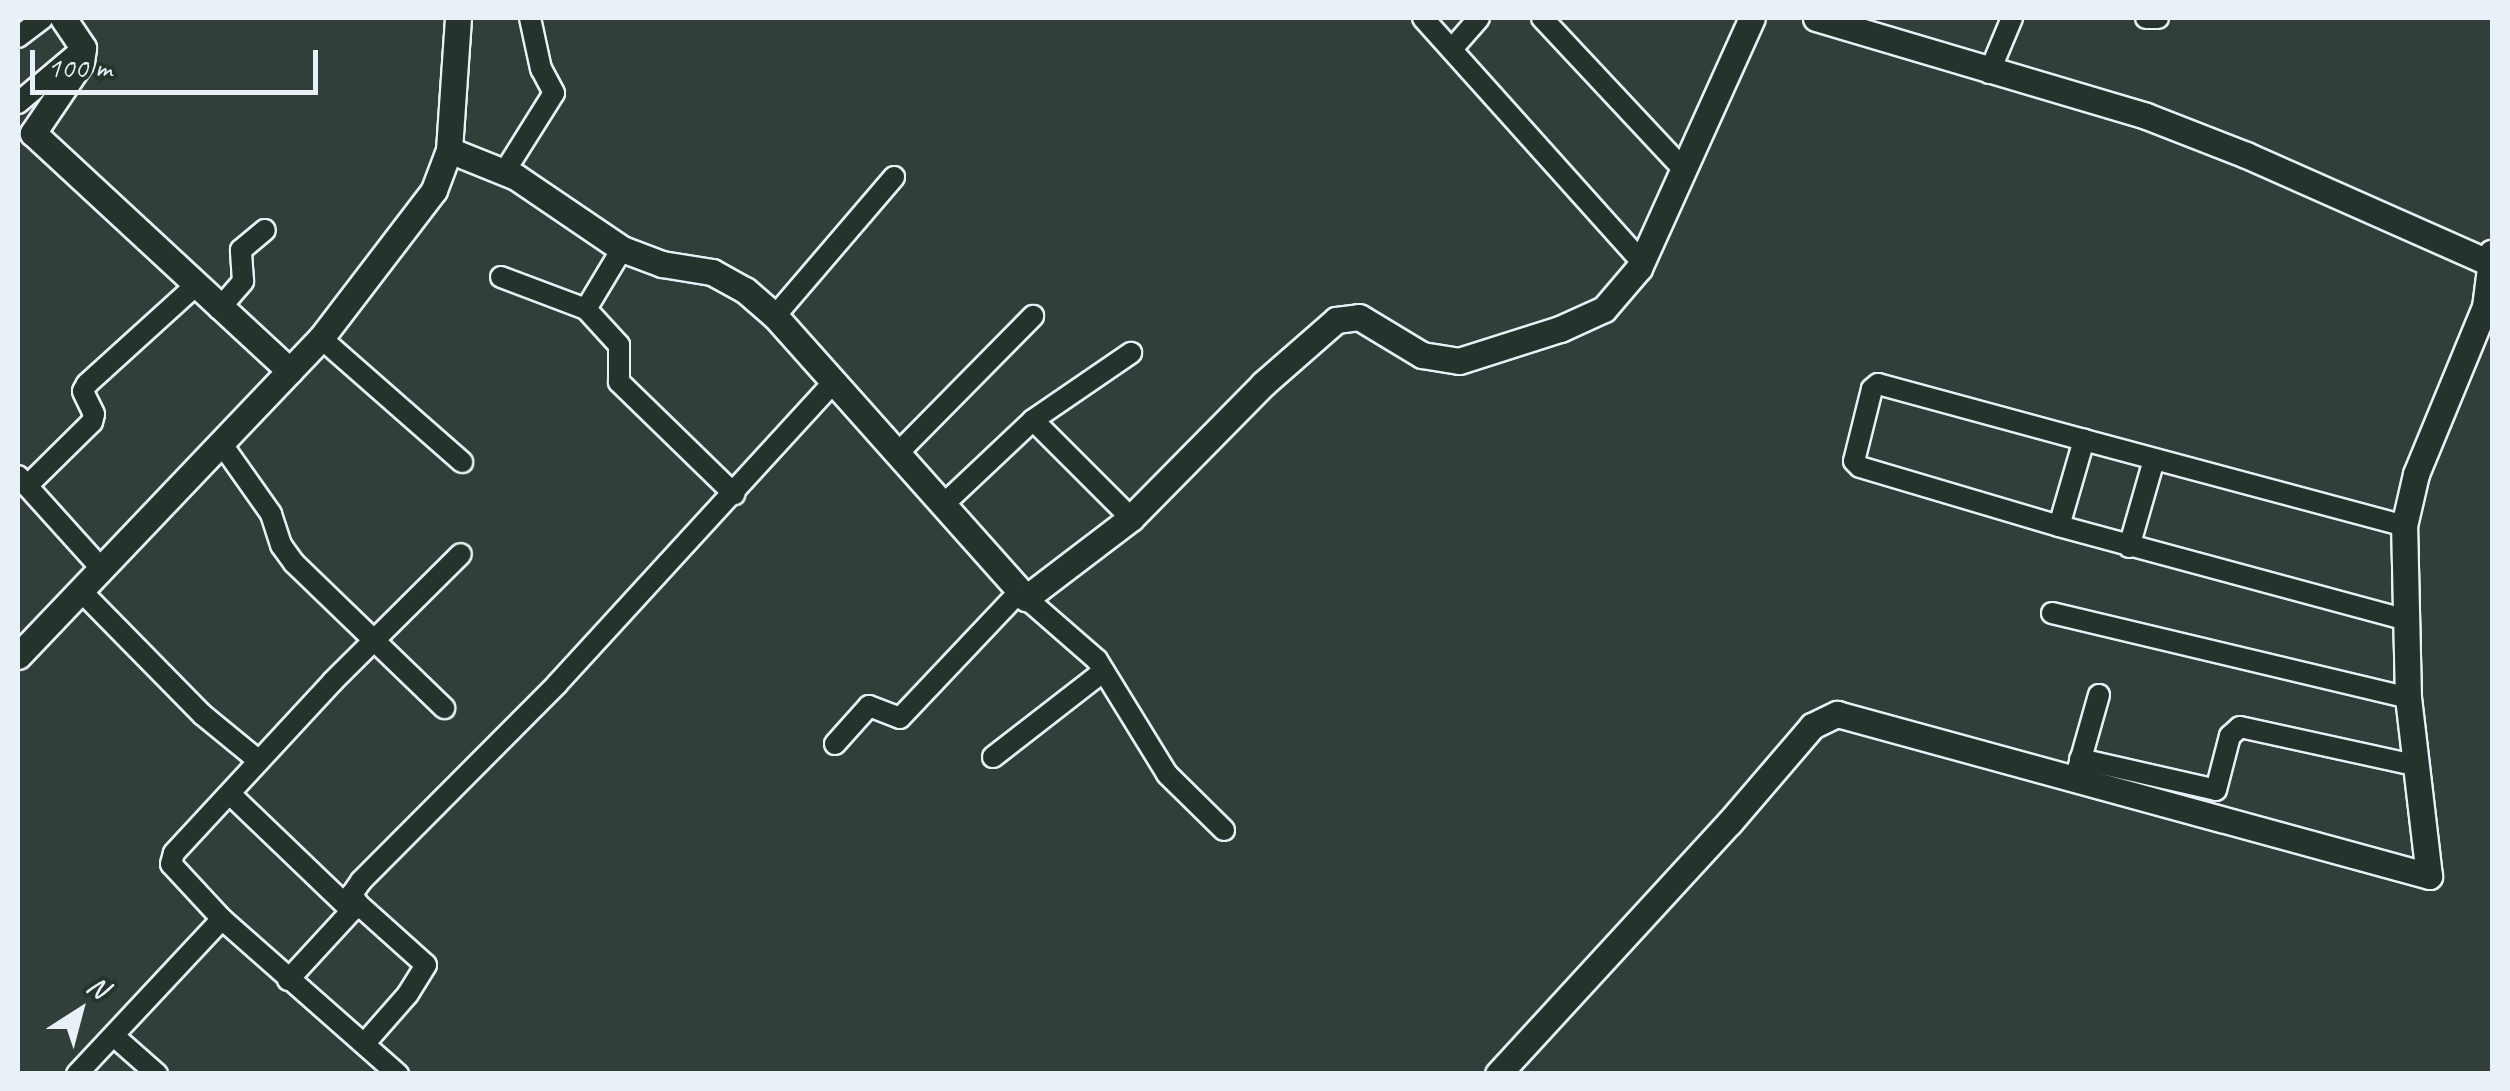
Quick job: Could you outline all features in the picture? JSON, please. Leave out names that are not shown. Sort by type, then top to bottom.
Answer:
[{"type":"street","points":[[18,37],[43,18]]},
{"type":"street","points":[[63,18],[82,48],[80,62],[33,134],[290,372]]},
{"type":"street","points":[[18,656],[321,338],[434,190],[449,150],[458,18]]},
{"type":"street","points":[[505,171],[554,93],[541,69],[530,18]]},
{"type":"street","points":[[1423,18],[1642,262]]},
{"type":"street","points":[[1452,49],[1479,18]]},
{"type":"street","points":[[1542,18],[1685,171]]},
{"type":"street","points":[[835,744],[869,706],[900,718],[1023,594],[1132,518],[1262,384],[1336,320],[1360,317],[1432,359],[1477,358],[1604,309],[1642,262],[1752,18]]},
{"type":"street","points":[[1498,1074],[1812,726],[1825,718],[1844,715],[2078,770],[2429,876],[2408,698],[2404,526],[2416,474],[2485,307],[2490,257],[2146,116],[1989,73],[1816,18]]},
{"type":"street","points":[[1989,73],[2012,18]]},
{"type":"street","points":[[2146,18],[2158,18]]},
{"type":"street","points":[[38,126],[32,114],[18,106],[82,48]]},
{"type":"street","points":[[449,150],[505,171],[622,249],[662,264],[712,272],[731,280],[775,316],[1023,594],[1104,672],[1167,774],[1224,830]]},
{"type":"street","points":[[775,316],[894,178]]},
{"type":"street","points":[[219,309],[243,282],[240,250],[265,230]]},
{"type":"street","points":[[586,309],[622,249]]},
{"type":"street","points":[[501,277],[586,309],[620,346],[619,382],[734,494]]},
{"type":"street","points":[[100,567],[22,481],[92,422],[94,414],[83,391],[87,384],[195,286]]},
{"type":"street","points":[[897,454],[1033,316]]},
{"type":"street","points":[[321,338],[462,462]]},
{"type":"street","points":[[944,504],[1033,420],[1131,353]]},
{"type":"street","points":[[355,908],[352,894],[361,881],[557,684],[833,382]]},
{"type":"street","points":[[2404,526],[1883,384],[1872,390],[1854,454],[1860,467],[2129,548],[2408,620]]},
{"type":"street","points":[[1033,420],[1132,518]]},
{"type":"street","points":[[2059,526],[2084,440]]},
{"type":"street","points":[[221,443],[270,514],[280,545],[294,564],[444,708]]},
{"type":"street","points":[[2129,548],[2154,460]]},
{"type":"street","points":[[398,1074],[222,920],[172,864],[171,858],[259,761],[461,554]]},
{"type":"street","points":[[80,590],[203,715],[259,761]]},
{"type":"street","points":[[2052,613],[2408,698]]},
{"type":"street","points":[[993,757],[1104,672]]},
{"type":"street","points":[[2078,770],[2099,695]]},
{"type":"street","points":[[2078,770],[2216,790],[2230,736],[2240,727],[2414,766]]},
{"type":"street","points":[[230,794],[355,908],[426,965],[372,1050],[366,1074]]},
{"type":"street","points":[[288,980],[355,908]]},
{"type":"street","points":[[77,1074],[222,920]]},
{"type":"street","points":[[115,1037],[156,1074]]}]
